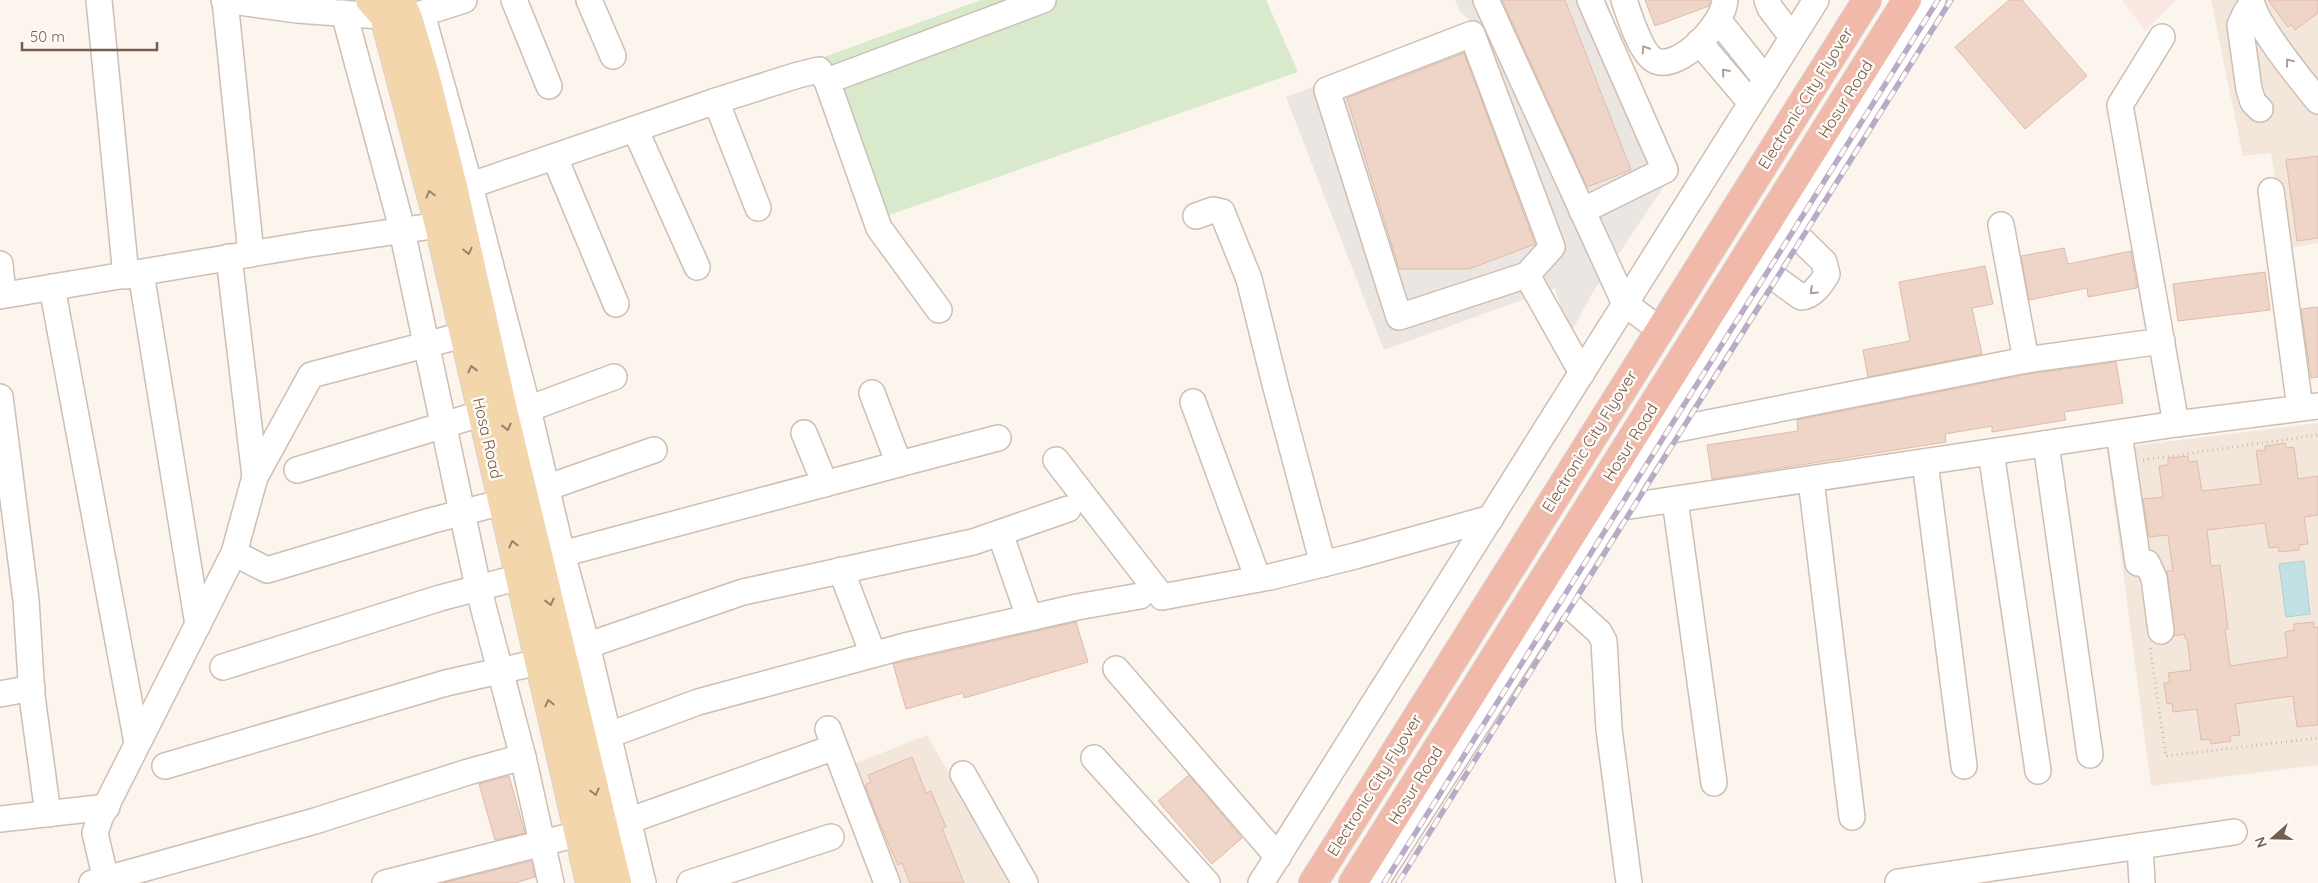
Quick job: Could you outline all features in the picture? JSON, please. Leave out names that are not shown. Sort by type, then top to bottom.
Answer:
[{"type":"highway","points":[[1299,883],[1852,0]]},
{"type":"highway","name":"Electronic City Flyover","points":[[1312,883],[1867,0]]},
{"type":"highway","name":"Electronic City Flyover","points":[[1338,883],[1891,0]]},
{"type":"highway","name":"Hosur Road","points":[[1353,883],[1600,510],[1907,0]]},
{"type":"main road","name":"Hosa Road","points":[[397,10],[462,189],[503,410],[540,564],[563,654],[596,740],[617,825],[617,883]]},
{"type":"main road","name":"Hosa Road","points":[[397,10],[438,225],[503,502],[540,564]]},
{"type":"main road","name":"Hosa Road","points":[[563,654],[578,834],[590,883]]},
{"type":"street","points":[[99,0],[134,274],[198,625]]},
{"type":"street","points":[[255,477],[225,0],[296,5],[344,13],[397,10],[464,0]]},
{"type":"street","points":[[514,0],[548,86]]},
{"type":"street","points":[[589,0],[613,56]]},
{"type":"street","points":[[827,81],[1042,0]]},
{"type":"street","points":[[1486,0],[1624,304],[1651,323]]},
{"type":"street","points":[[1590,0],[1665,170],[1690,201]]},
{"type":"street","points":[[1624,0],[1644,50],[1654,60],[1667,62],[1684,54],[1699,42],[1722,11],[1766,80]]},
{"type":"street","points":[[1767,0],[1792,37]]},
{"type":"street","points":[[1261,883],[1816,0]]},
{"type":"street","points":[[1375,883],[1559,596],[1600,510],[1662,432],[1933,0]]},
{"type":"street","points":[[2260,108],[2253,102],[2248,89],[2240,25],[2252,4],[2268,34],[2318,101]]},
{"type":"street","points":[[344,13],[402,231],[478,587],[523,757],[551,883]]},
{"type":"street","points":[[1472,34],[1552,247],[1527,275],[1399,317],[1327,90],[1472,34]]},
{"type":"street","points":[[2162,37],[2120,105],[2176,424]]},
{"type":"street","points":[[1699,42],[1751,103]]},
{"type":"street","points":[[563,654],[540,564],[546,488],[528,409],[462,189],[716,101],[819,70],[827,81],[879,228],[939,310]]},
{"type":"street","points":[[716,101],[758,208]]},
{"type":"street","points":[[635,129],[697,267]]},
{"type":"street","points":[[555,158],[616,304]]},
{"type":"street","points":[[1582,212],[1665,170]]},
{"type":"street","points":[[1600,510],[2176,424],[2309,407],[2271,191]]},
{"type":"street","points":[[1196,216],[1213,210],[1222,212],[1249,279],[1323,564]]},
{"type":"street","points":[[0,264],[2,296],[438,225]]},
{"type":"street","points":[[2001,225],[2026,360]]},
{"type":"street","points":[[1764,270],[1801,298],[1810,295],[1824,279],[1827,274],[1824,262],[1790,228]]},
{"type":"street","points":[[1527,275],[1582,373]]},
{"type":"street","points":[[52,287],[137,743]]},
{"type":"street","points":[[463,335],[311,375],[255,477],[234,553],[100,818],[95,833],[99,881],[315,822],[468,772],[523,757]]},
{"type":"street","points":[[1662,432],[2026,360],[2162,341]]},
{"type":"street","points":[[528,409],[614,377]]},
{"type":"street","points":[[872,392],[899,464]]},
{"type":"street","points":[[0,397],[26,600],[32,688],[48,814]]},
{"type":"street","points":[[1193,402],[1258,578]]},
{"type":"street","points":[[297,470],[483,413]]},
{"type":"street","points":[[804,433],[824,484]]},
{"type":"street","points":[[2119,433],[2138,563],[2147,563],[2154,578],[2155,636]]},
{"type":"street","points":[[223,667],[478,587],[540,564],[824,484],[998,438]]},
{"type":"street","points":[[2046,444],[2090,755]]},
{"type":"street","points":[[546,488],[654,450]]},
{"type":"street","points":[[1991,452],[2038,771]]},
{"type":"street","points":[[1056,460],[1151,596]]},
{"type":"street","points":[[1925,462],[1964,766]]},
{"type":"street","points":[[1811,480],[1852,817]]},
{"type":"street","points":[[1675,500],[1714,784]]},
{"type":"street","points":[[234,553],[267,570],[463,511],[503,502]]},
{"type":"street","points":[[165,766],[446,683],[500,672],[563,654],[743,592],[973,542],[1068,509]]},
{"type":"street","points":[[596,740],[698,702],[872,654],[1029,617],[1258,578],[1323,564],[1491,518]]},
{"type":"street","points":[[1000,533],[1029,617]]},
{"type":"street","points":[[841,570],[872,654]]},
{"type":"street","points":[[1559,596],[1599,632],[1604,641],[1609,729],[1629,883]]},
{"type":"street","points":[[1116,670],[1278,857]]},
{"type":"street","points":[[0,694],[32,688]]},
{"type":"street","points":[[643,883],[617,825],[825,741],[887,883]]},
{"type":"street","points":[[1094,758],[1207,883]]},
{"type":"street","points":[[963,774],[1025,883]]},
{"type":"street","points":[[0,820],[107,807]]},
{"type":"street","points":[[1898,882],[2234,832]]},
{"type":"street","points":[[385,883],[578,834]]},
{"type":"street","points":[[690,883],[831,838]]},
{"type":"street","points":[[2140,846],[2142,883]]},
{"type":"path","points":[[2123,463],[2318,435]]},
{"type":"path","points":[[2155,636],[2166,756],[2318,738]]},
{"type":"shaded area","points":[[1455,0],[1606,0],[1675,170],[1593,292],[1569,336],[1555,288],[1384,350],[1286,97],[1475,24],[1461,13]]},
{"type":"shaded area","points":[[2122,0],[2176,0],[2145,31]]},
{"type":"shaded area","points":[[2211,0],[2318,0],[2318,243],[2288,248],[2271,153],[2243,156]]},
{"type":"shaded area","points":[[2318,423],[2318,765],[2151,786],[2107,449]]},
{"type":"shaded area","points":[[927,735],[1011,883],[899,883],[849,766]]},
{"type":"green space","points":[[981,0],[1266,0],[1298,72],[869,222],[813,61]]},
{"type":"water","points":[[2304,561],[2310,614],[2286,617],[2279,564]]},
{"type":"building","points":[[1502,0],[1565,0],[1631,170],[1587,187]]},
{"type":"building","points":[[1645,0],[1710,0],[1709,6],[1655,26]]},
{"type":"building","points":[[2009,0],[2022,0],[2087,76],[2025,129],[1955,47]]},
{"type":"building","points":[[2268,0],[2318,0],[2318,13],[2295,30],[2291,25],[2288,27]]},
{"type":"building","points":[[1464,53],[1535,244],[1469,269],[1399,269],[1347,98]]},
{"type":"building","points":[[2318,156],[2318,238],[2297,241],[2286,160]]},
{"type":"building","points":[[2064,248],[2068,264],[2131,251],[2137,288],[2088,297],[2087,288],[2029,300],[2021,256]]},
{"type":"building","points":[[1985,266],[1993,304],[1972,308],[1982,354],[1868,377],[1863,350],[1910,341],[1899,282]]},
{"type":"building","points":[[2265,272],[2270,310],[2178,321],[2173,284]]},
{"type":"building","points":[[2318,307],[2318,377],[2311,378],[2301,309]]},
{"type":"building","points":[[2116,362],[2123,403],[2064,412],[2066,420],[1992,432],[1992,426],[1945,434],[1946,442],[1712,479],[1707,445],[1798,431],[1797,420],[2028,374]]},
{"type":"building","points":[[2285,443],[2286,448],[2294,447],[2298,479],[2318,476],[2318,515],[2304,517],[2308,544],[2299,545],[2299,550],[2279,552],[2278,547],[2269,548],[2265,523],[2207,530],[2211,566],[2220,565],[2228,629],[2225,629],[2230,666],[2288,657],[2285,632],[2294,630],[2294,624],[2314,622],[2314,628],[2318,627],[2318,725],[2297,727],[2293,696],[2235,704],[2240,735],[2230,736],[2231,741],[2211,744],[2210,739],[2201,740],[2197,709],[2173,712],[2172,703],[2167,704],[2164,683],[2170,682],[2168,673],[2191,670],[2185,634],[2174,636],[2167,571],[2173,571],[2168,535],[2149,537],[2143,499],[2163,497],[2159,466],[2168,465],[2168,458],[2188,456],[2189,462],[2197,461],[2202,491],[2261,484],[2256,451],[2265,450],[2265,446]]},
{"type":"building","points":[[1076,622],[1088,662],[964,698],[963,693],[906,709],[893,664]]},
{"type":"building","points":[[912,757],[926,793],[931,791],[946,827],[942,828],[964,883],[910,883],[902,863],[898,865],[885,836],[865,785],[871,782],[868,775]]},
{"type":"building","points":[[1189,775],[1242,838],[1212,864],[1158,801]]},
{"type":"building","points":[[509,776],[525,833],[495,840],[479,784]]},
{"type":"building","points":[[531,861],[535,877],[515,883],[443,883]]},
{"type":"railway","points":[[1384,883],[1938,0]]},
{"type":"railway","points":[[1398,883],[1951,0]]}]
